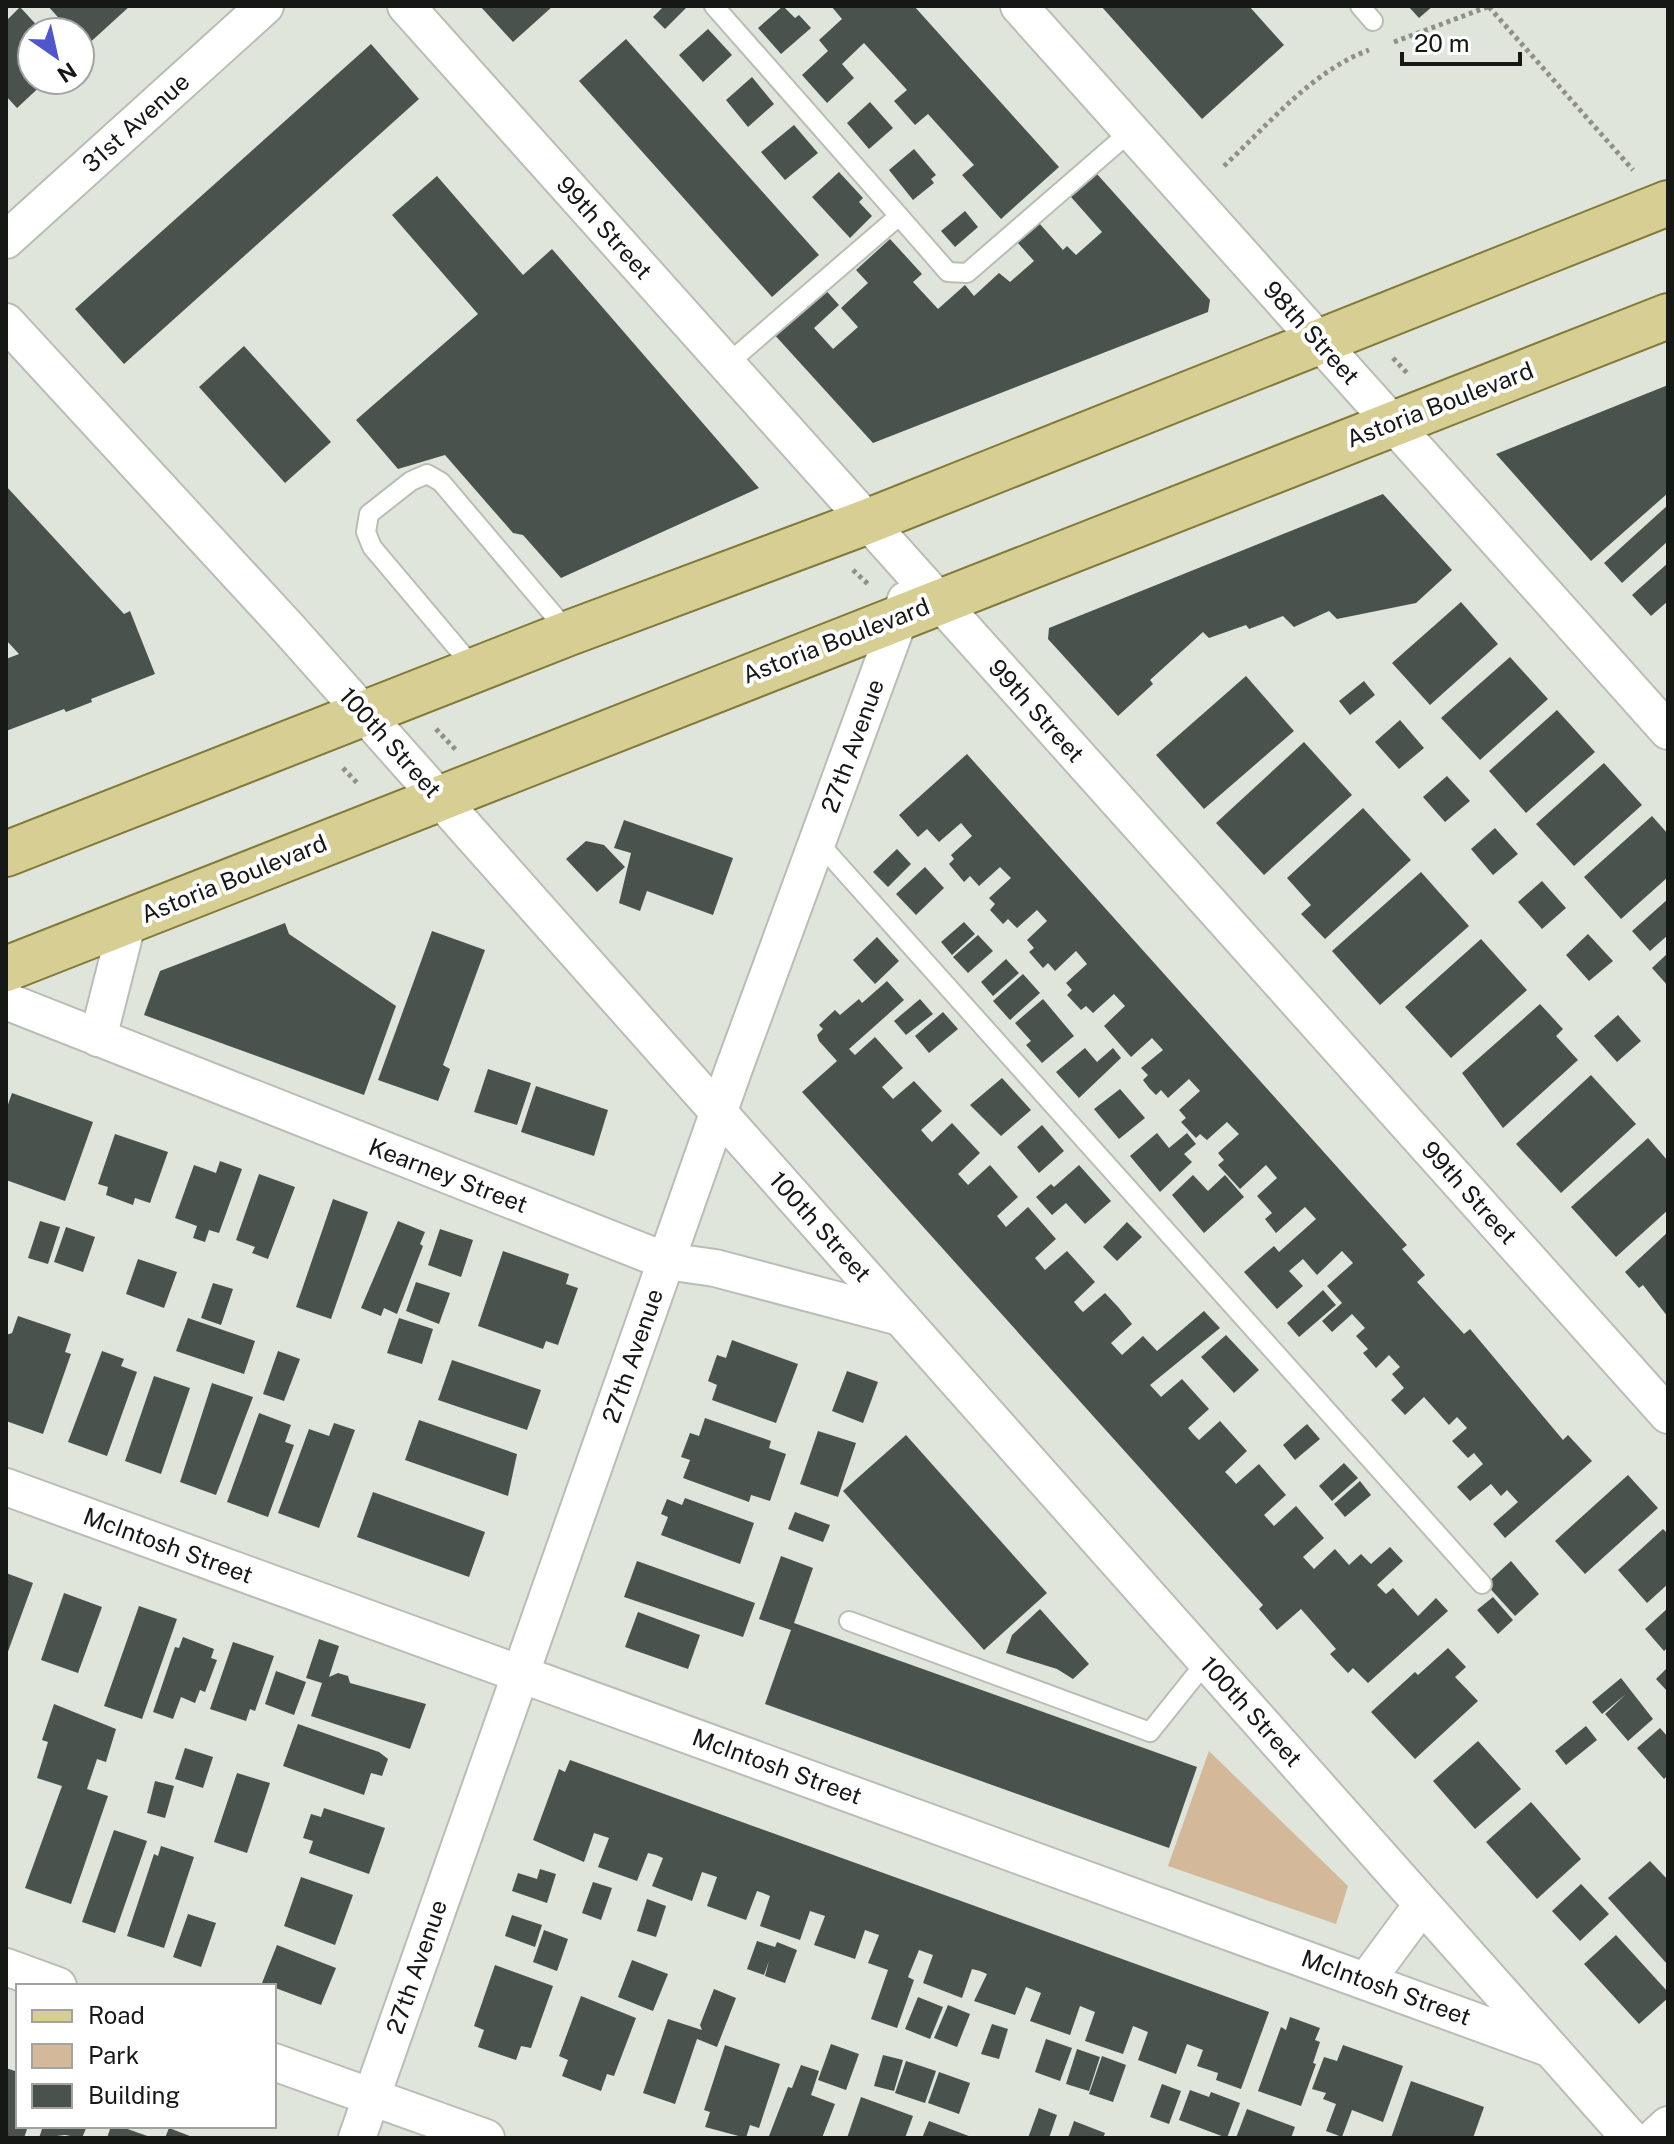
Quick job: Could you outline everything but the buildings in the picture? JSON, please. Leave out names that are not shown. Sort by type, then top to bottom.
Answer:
[{"type":"main road","points":[[6,854],[363,712],[866,522],[1668,203]]},
{"type":"main road","name":"Astoria Boulevard","points":[[6,969],[439,797],[907,596],[1393,424],[1668,316]]},
{"type":"street","name":"31st Avenue","points":[[6,240],[265,6]]},
{"type":"street","name":"99th Street","points":[[406,6],[866,522],[907,596],[1668,1415]]},
{"type":"street","name":"98th Street","points":[[1019,6],[1668,731]]},
{"type":"street","name":"100th Street","points":[[6,322],[363,712],[1630,2138]]},
{"type":"street","name":"27th Avenue","points":[[357,2138],[719,1112],[907,596]]},
{"type":"street","points":[[98,1038],[128,920]]},
{"type":"street","name":"Kearney Street","points":[[6,1001],[666,1261],[715,1268],[900,1317]]},
{"type":"street","name":"McIntosh Street","points":[[6,1487],[1549,2047]]},
{"type":"street","points":[[1366,1981],[1422,1905]]},
{"type":"street","points":[[6,1967],[53,1984]]},
{"type":"street","points":[[276,2063],[486,2138]]},
{"type":"street","points":[[1654,2138],[1668,2125]]},
{"type":"lane","points":[[714,6],[948,272],[967,273],[1131,131]]},
{"type":"lane","points":[[1360,6],[1373,21]]},
{"type":"lane","points":[[726,365],[899,216]]},
{"type":"lane","points":[[476,670],[372,547],[366,532],[369,514],[411,481],[427,474],[441,482],[569,633]]},
{"type":"lane","points":[[818,842],[1482,1584]]},
{"type":"lane","points":[[849,1621],[1150,1732],[1206,1662]]},
{"type":"path","points":[[1386,44],[1490,7],[1633,170]]},
{"type":"path","points":[[1224,166],[1318,78],[1341,60],[1371,50]]},
{"type":"path","points":[[1392,357],[1411,378]]},
{"type":"path","points":[[848,565],[907,596]]},
{"type":"path","points":[[436,729],[460,753]]},
{"type":"path","points":[[343,768],[365,792]]},
{"type":"green space","points":[[1209,1751],[1348,1886],[1336,1924],[1168,1866]]}]
